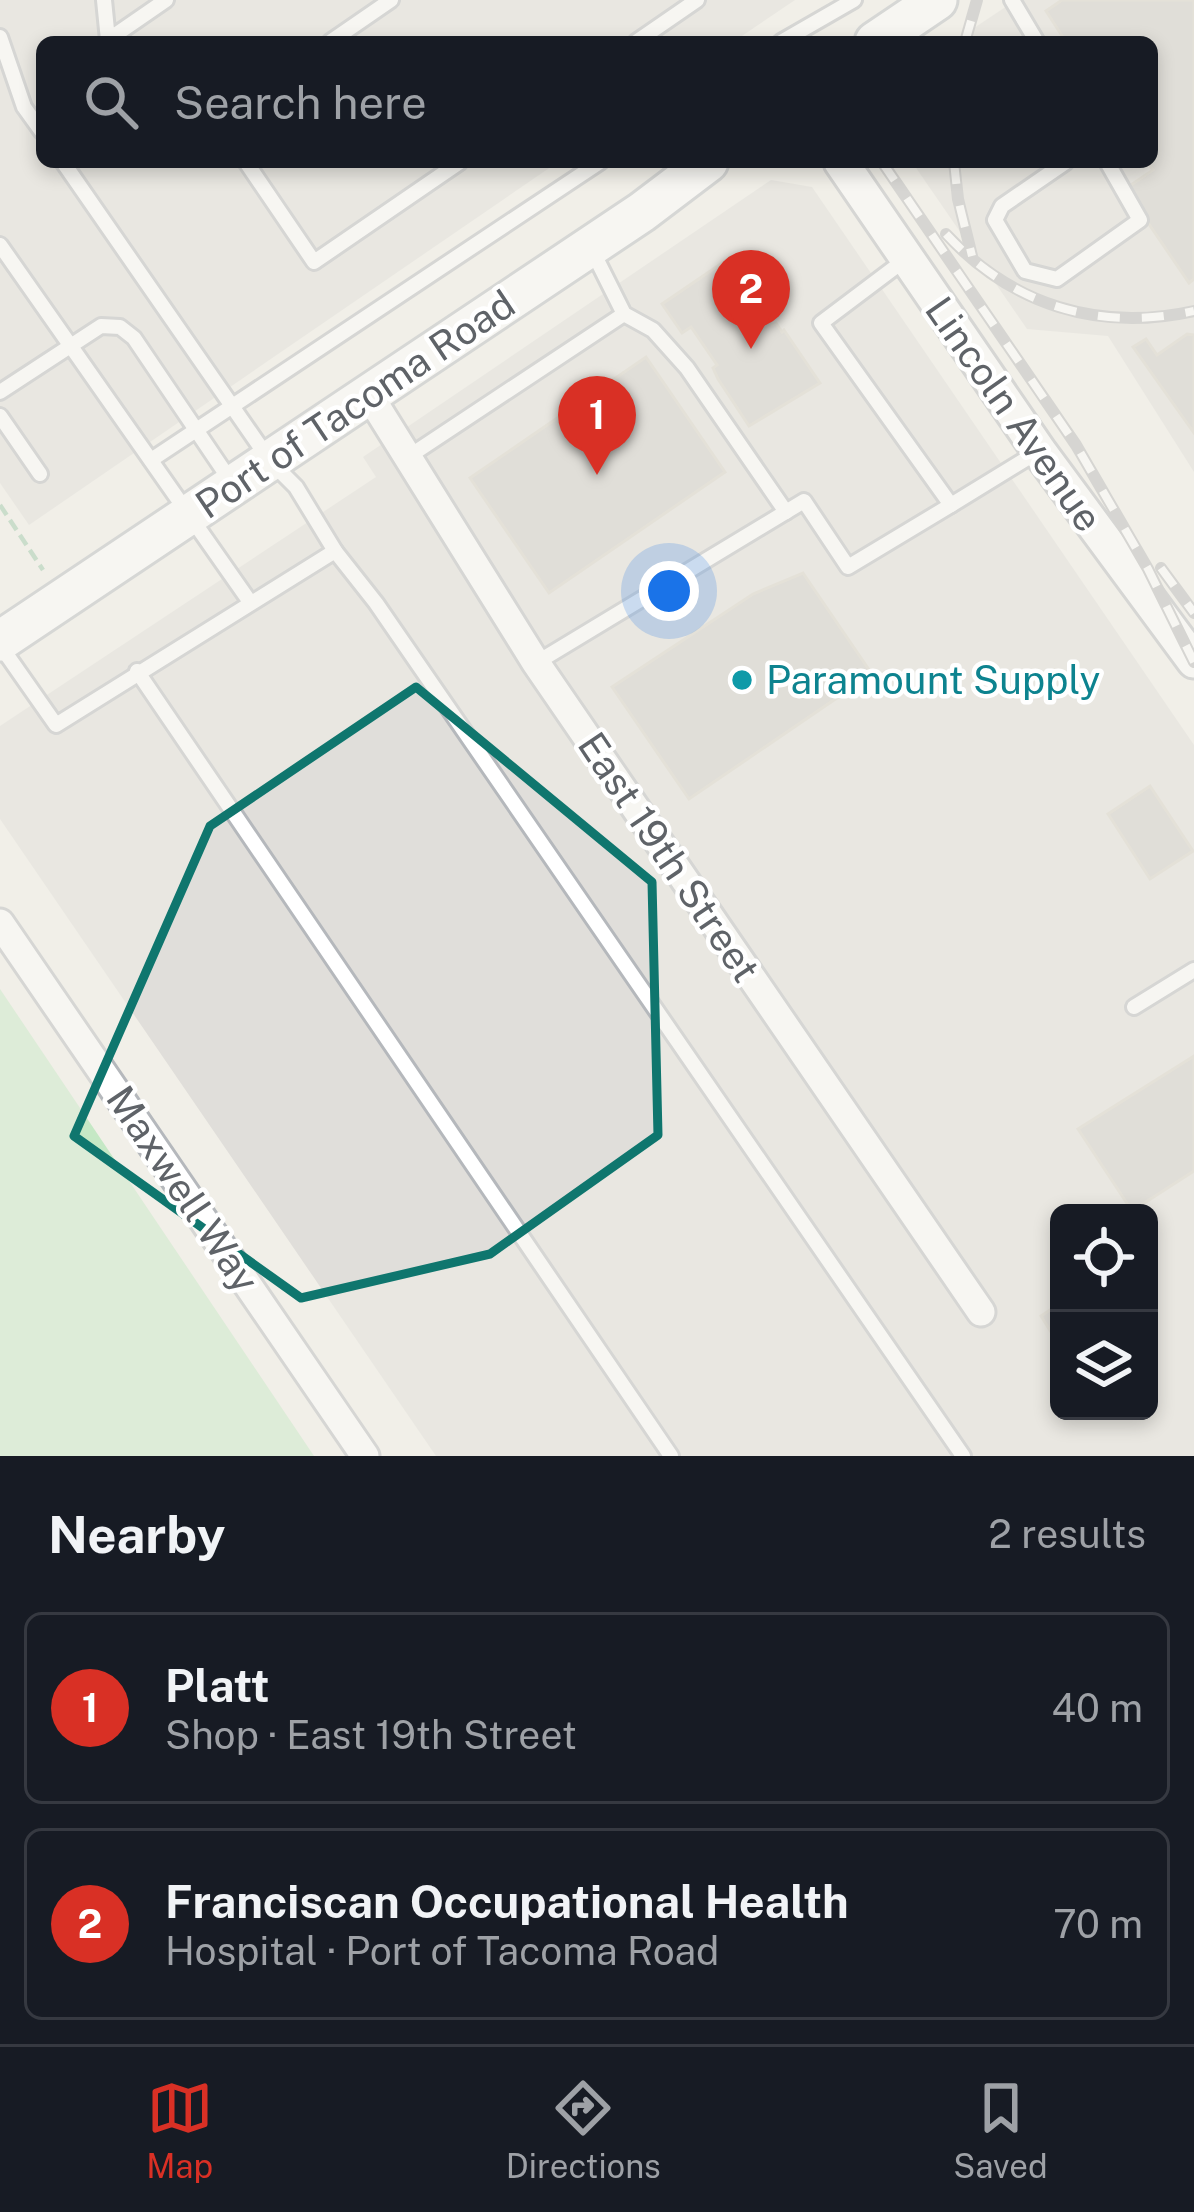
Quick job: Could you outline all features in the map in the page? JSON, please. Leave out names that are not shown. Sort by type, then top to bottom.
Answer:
[{"type":"main road","points":[[884,36],[937,0]]},
{"type":"main road","name":"Port of Tacoma Road","points":[[0,643],[590,247],[700,168]]},
{"type":"street","name":"Lincoln Avenue","points":[[845,168],[1039,451],[1194,661]]},
{"type":"street","name":"East 19th Street","points":[[369,394],[536,663],[981,1312]]},
{"type":"street","name":"Maxwell Way","points":[[0,923],[365,1456]]},
{"type":"lane","points":[[104,0],[108,36]]},
{"type":"lane","points":[[115,36],[166,0]]},
{"type":"lane","points":[[339,36],[391,0]]},
{"type":"lane","points":[[645,36],[697,0]]},
{"type":"lane","points":[[791,36],[854,0]]},
{"type":"lane","points":[[1012,0],[1033,36]]},
{"type":"lane","points":[[0,38],[24,107],[36,124]]},
{"type":"lane","points":[[67,168],[270,461],[296,487],[963,1456]]},
{"type":"lane","points":[[250,168],[314,262],[451,168]]},
{"type":"lane","points":[[151,460],[591,168]]},
{"type":"lane","points":[[1057,168],[1002,206],[995,220],[1025,271],[1057,279],[1140,220],[1110,168]]},
{"type":"lane","points":[[0,245],[250,602]]},
{"type":"lane","points":[[590,247],[624,314],[653,330],[687,368],[786,512]]},
{"type":"lane","points":[[906,259],[820,323],[951,505]]},
{"type":"lane","points":[[408,458],[624,314]]},
{"type":"lane","points":[[0,392],[101,326],[120,326],[134,338],[232,484]]},
{"type":"lane","points":[[0,416],[40,474]]},
{"type":"lane","points":[[536,663],[804,501],[848,567],[1039,451]]},
{"type":"lane","points":[[0,643],[56,724],[335,550]]},
{"type":"lane","points":[[137,671],[671,1456]]},
{"type":"lane","points":[[1134,1007],[1194,970]]},
{"type":"path","points":[[0,505],[63,599]]},
{"type":"highlighted area","points":[[416,687],[652,882],[658,1135],[490,1254],[301,1298],[74,1136],[210,826]]},
{"type":"shaded area","points":[[0,0],[795,0],[742,36],[36,36],[36,168],[549,168],[29,525],[0,483]]},
{"type":"shaded area","points":[[1016,0],[1194,0],[1194,472],[1108,336],[1027,329],[916,168],[1158,168],[1158,36],[962,36]]},
{"type":"shaded area","points":[[771,180],[812,187],[1194,745],[1194,1456],[436,1456],[0,819],[0,726],[376,477],[363,457]]},
{"type":"green space","points":[[0,989],[314,1456],[0,1456]]},
{"type":"building","points":[[1062,0],[1194,0],[1194,279],[1189,283],[1125,189],[1158,168],[1158,36],[1062,36],[1046,11]]},
{"type":"building","points":[[731,257],[772,325],[784,330],[820,383],[749,426],[691,327],[682,333],[662,304]]},
{"type":"building","points":[[1187,334],[1194,335],[1194,433],[1133,347],[1146,339],[1157,355]]},
{"type":"building","points":[[646,357],[725,472],[549,593],[470,478]]},
{"type":"building","name":"Paramount Supply","points":[[803,573],[872,674],[689,799],[612,687],[753,594]]},
{"type":"building","points":[[1150,786],[1193,851],[1150,879],[1108,814]]},
{"type":"building","points":[[1194,1056],[1194,1171],[1143,1204],[1127,1204],[1078,1129]]},
{"type":"building","points":[[1050,1310],[1050,1330],[1041,1316]]},
{"type":"railway","points":[[967,36],[977,0]]},
{"type":"railway","points":[[886,168],[1076,445],[1148,569],[1194,662]]},
{"type":"railway","points":[[955,168],[972,256]]},
{"type":"railway","points":[[946,234],[999,279],[1059,307],[1124,318],[1194,311]]},
{"type":"railway","points":[[1161,568],[1194,613]]},
{"type":"place","name":"Franciscan Occupational Health","points":[[751,349]]},
{"type":"place","name":"Platt","points":[[597,475]]},
{"type":"place","name":"Paramount Supply","points":[[742,680]]}]
